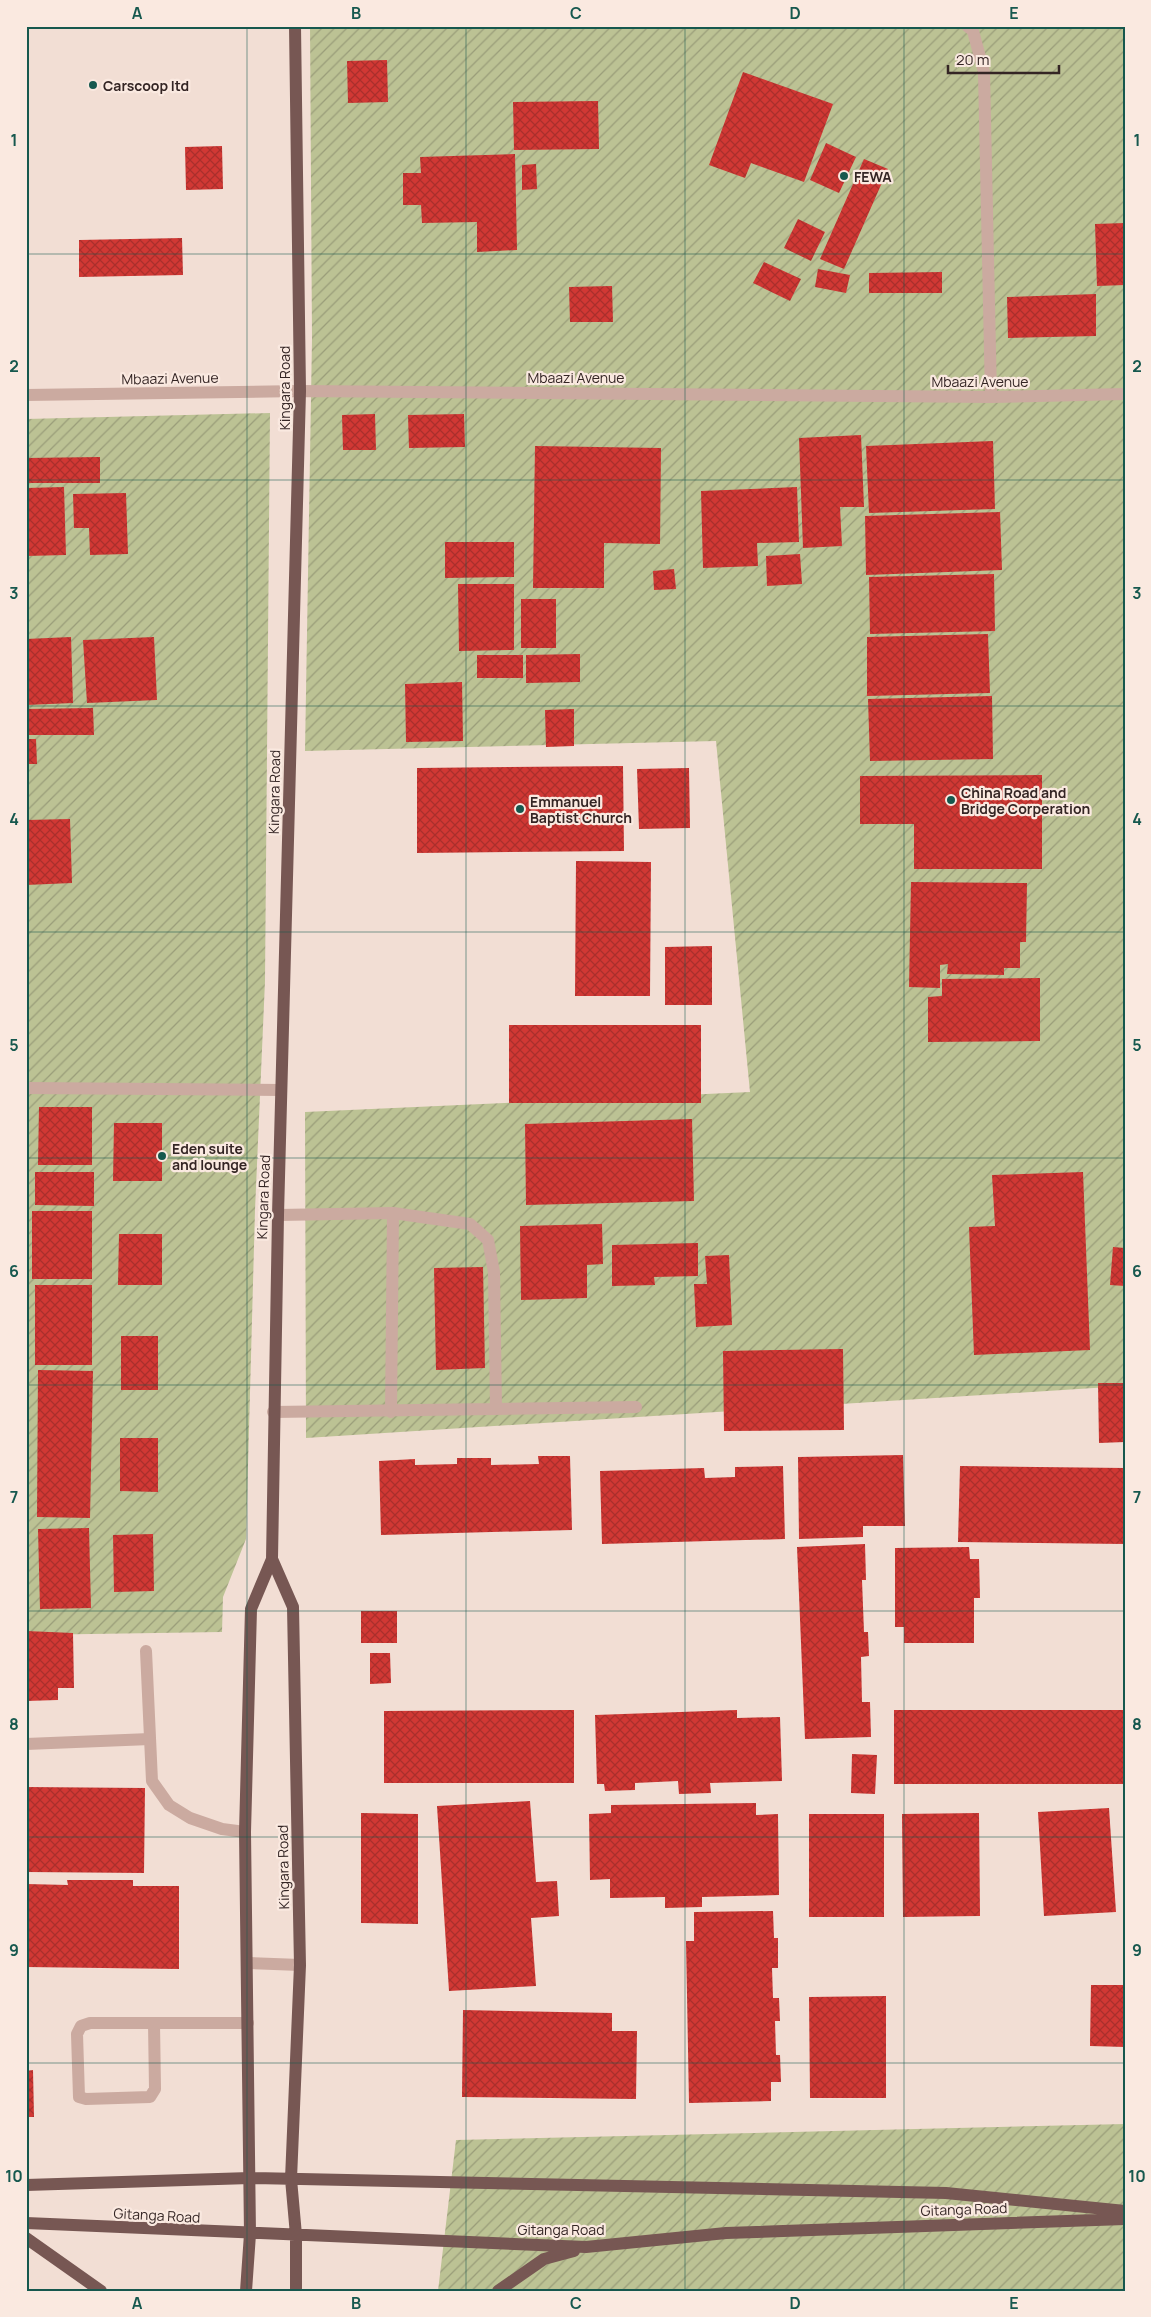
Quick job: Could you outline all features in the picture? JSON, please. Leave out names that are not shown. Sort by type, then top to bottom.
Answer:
[{"type":"main road","name":"Kingara Road","points":[[246,2291],[250,2234],[250,2178],[245,1832],[250,1609],[272,1559],[278,1215],[300,391],[295,26]]},
{"type":"main road","name":"Kingara Road","points":[[272,1559],[293,1607],[300,1965],[291,2179],[296,2235],[296,2291]]},
{"type":"main road","name":"Gitanga Road","points":[[26,2185],[250,2178],[946,2193],[1125,2211]]},
{"type":"main road","name":"Gitanga Road","points":[[26,2223],[586,2247],[726,2233],[1125,2219]]},
{"type":"main road","points":[[26,2238],[101,2291]]},
{"type":"main road","points":[[498,2291],[544,2259],[586,2247]]},
{"type":"street","points":[[973,28],[984,72],[990,397]]},
{"type":"street","name":"Mbaazi Avenue","points":[[26,396],[300,391],[990,397],[1125,394]]},
{"type":"street","points":[[26,1088],[281,1090]]},
{"type":"street","points":[[391,1412],[392,1213]]},
{"type":"street","points":[[278,1215],[392,1213],[470,1224],[488,1240],[494,1272],[496,1408]]},
{"type":"street","points":[[274,1412],[391,1412],[496,1408],[636,1407]]},
{"type":"street","points":[[146,1651],[152,1781],[169,1805],[190,1818],[222,1829],[245,1832]]},
{"type":"street","points":[[26,1744],[150,1739]]},
{"type":"street","points":[[247,1963],[300,1965]]},
{"type":"street","points":[[154,2023],[155,2089],[150,2097],[86,2099],[79,2097],[77,2034],[81,2026],[90,2023],[154,2023],[248,2023]]},
{"type":"green space","points":[[310,26],[1125,26],[1125,1386],[306,1438],[305,1112],[750,1092],[716,741],[305,751],[312,339]]},
{"type":"green space","points":[[270,413],[265,981],[255,1210],[246,1539],[223,1597],[222,1632],[26,1635],[26,419]]},
{"type":"green space","points":[[1125,2124],[1125,2291],[438,2291],[456,2140]]},
{"type":"building","points":[[387,60],[388,102],[348,103],[347,61]]},
{"type":"building","points":[[743,72],[833,104],[804,182],[751,163],[745,178],[709,165]]},
{"type":"building","points":[[598,101],[599,149],[514,150],[513,102]]},
{"type":"building","points":[[826,143],[856,157],[839,193],[810,180]]},
{"type":"building","points":[[222,146],[223,189],[186,190],[185,147]]},
{"type":"building","points":[[515,154],[517,250],[477,252],[477,222],[422,223],[421,205],[403,205],[403,173],[421,173],[420,157]]},
{"type":"building","points":[[864,159],[888,169],[844,269],[820,259]]},
{"type":"building","points":[[536,164],[537,189],[522,190],[522,165]]},
{"type":"building","points":[[798,219],[825,232],[811,261],[784,248]]},
{"type":"building","points":[[1125,223],[1125,285],[1097,286],[1095,224]]},
{"type":"building","points":[[182,238],[183,275],[79,277],[79,240]]},
{"type":"building","points":[[764,262],[801,279],[790,301],[753,283]]},
{"type":"building","points":[[818,269],[850,275],[846,293],[815,287]]},
{"type":"building","points":[[942,272],[942,293],[869,293],[869,273]]},
{"type":"building","points":[[612,286],[613,322],[570,322],[569,287]]},
{"type":"building","points":[[1096,294],[1096,336],[1008,338],[1007,297]]},
{"type":"building","points":[[375,414],[376,450],[343,450],[342,415]]},
{"type":"building","points":[[464,414],[465,447],[409,448],[408,415]]},
{"type":"building","points":[[861,435],[864,507],[840,507],[842,546],[803,548],[799,438]]},
{"type":"building","points":[[993,441],[995,509],[869,513],[866,446]]},
{"type":"building","points":[[535,446],[661,448],[660,544],[604,543],[604,588],[533,588]]},
{"type":"building","points":[[100,457],[100,483],[26,483],[26,458]]},
{"type":"building","points":[[64,487],[66,555],[26,556],[26,488]]},
{"type":"building","points":[[797,487],[799,542],[757,543],[758,566],[703,568],[701,491]]},
{"type":"building","points":[[126,493],[128,554],[90,555],[89,528],[74,528],[73,494]]},
{"type":"building","points":[[1000,512],[1002,570],[866,575],[865,516]]},
{"type":"building","points":[[445,542],[514,542],[514,577],[445,578]]},
{"type":"building","points":[[800,554],[802,584],[767,586],[766,556]]},
{"type":"building","points":[[674,569],[676,589],[654,590],[653,571]]},
{"type":"building","points":[[994,574],[995,631],[870,634],[869,577]]},
{"type":"building","points":[[458,584],[514,584],[514,650],[459,651]]},
{"type":"building","points":[[521,599],[556,599],[556,648],[521,648]]},
{"type":"building","points":[[988,634],[990,693],[867,696],[867,637]]},
{"type":"building","points":[[71,637],[73,703],[26,705],[26,639]]},
{"type":"building","points":[[154,637],[157,700],[87,703],[83,640]]},
{"type":"building","points":[[580,654],[580,682],[526,683],[526,655]]},
{"type":"building","points":[[477,655],[523,655],[523,678],[477,678]]},
{"type":"building","points":[[462,682],[463,741],[406,742],[405,684]]},
{"type":"building","points":[[992,696],[993,759],[870,761],[868,699]]},
{"type":"building","points":[[93,708],[94,735],[26,735],[26,709]]},
{"type":"building","points":[[574,709],[574,746],[546,747],[545,710]]},
{"type":"building","points":[[26,739],[36,739],[37,764],[26,764]]},
{"type":"building","name":"Emmanuel Baptist Church","points":[[623,766],[624,851],[417,853],[417,768]]},
{"type":"building","points":[[689,768],[690,828],[639,829],[637,769]]},
{"type":"building","name":"China Road and Bridge Corperation","points":[[1042,775],[1042,869],[914,869],[914,824],[860,824],[860,776]]},
{"type":"building","points":[[70,819],[72,883],[26,885],[26,820]]},
{"type":"building","points":[[576,861],[651,862],[650,996],[575,996]]},
{"type":"building","points":[[911,882],[1027,883],[1026,942],[1020,942],[1020,968],[1004,968],[1004,975],[947,974],[948,964],[940,965],[940,988],[909,987]]},
{"type":"building","points":[[712,946],[712,1005],[665,1005],[665,947]]},
{"type":"building","points":[[1040,978],[1040,1041],[928,1042],[928,997],[942,996],[942,979]]},
{"type":"building","points":[[509,1025],[701,1025],[701,1103],[509,1103]]},
{"type":"building","points":[[39,1107],[92,1107],[92,1165],[38,1165]]},
{"type":"building","points":[[692,1119],[694,1201],[526,1205],[525,1124]]},
{"type":"building","points":[[114,1123],[162,1123],[162,1181],[113,1181]]},
{"type":"building","points":[[35,1172],[94,1172],[94,1206],[35,1205]]},
{"type":"building","points":[[1083,1172],[1090,1350],[974,1355],[969,1227],[995,1226],[992,1175]]},
{"type":"building","points":[[32,1211],[92,1211],[92,1279],[32,1279]]},
{"type":"building","points":[[602,1224],[603,1264],[587,1265],[587,1298],[521,1300],[520,1226]]},
{"type":"building","points":[[119,1234],[162,1234],[162,1285],[118,1285]]},
{"type":"building","points":[[698,1243],[698,1276],[654,1277],[655,1285],[612,1286],[612,1245]]},
{"type":"building","points":[[1113,1247],[1125,1248],[1125,1286],[1110,1285]]},
{"type":"building","points":[[729,1255],[732,1325],[696,1327],[694,1284],[707,1284],[705,1256]]},
{"type":"building","points":[[483,1267],[485,1368],[436,1370],[434,1268]]},
{"type":"building","points":[[35,1285],[92,1285],[92,1365],[35,1365]]},
{"type":"building","points":[[121,1336],[158,1336],[158,1390],[121,1390]]},
{"type":"building","points":[[843,1349],[844,1430],[724,1431],[723,1351]]},
{"type":"building","points":[[38,1370],[93,1371],[90,1518],[37,1517]]},
{"type":"building","points":[[1098,1383],[1125,1383],[1125,1442],[1099,1443]]},
{"type":"building","points":[[120,1438],[158,1438],[158,1492],[120,1491]]},
{"type":"building","points":[[903,1455],[905,1526],[863,1526],[863,1537],[799,1539],[798,1457]]},
{"type":"building","points":[[538,1456],[570,1456],[572,1530],[381,1535],[379,1461],[415,1459],[415,1465],[457,1464],[457,1458],[491,1458],[491,1465],[539,1464]]},
{"type":"building","points":[[783,1466],[785,1539],[602,1544],[600,1471],[704,1468],[705,1478],[735,1477],[735,1467]]},
{"type":"building","points":[[960,1466],[1125,1468],[1125,1544],[958,1542]]},
{"type":"building","points":[[89,1528],[91,1608],[40,1609],[38,1529]]},
{"type":"building","points":[[153,1534],[154,1591],[114,1592],[113,1535]]},
{"type":"building","points":[[865,1544],[866,1580],[862,1580],[864,1632],[868,1632],[869,1656],[861,1657],[862,1702],[870,1702],[871,1737],[805,1739],[797,1547]]},
{"type":"building","points":[[969,1547],[970,1559],[979,1559],[980,1598],[974,1598],[974,1643],[904,1643],[904,1627],[895,1627],[895,1548]]},
{"type":"building","points":[[361,1611],[397,1611],[397,1643],[361,1643]]},
{"type":"building","points":[[26,1631],[73,1633],[74,1688],[58,1688],[58,1700],[26,1701]]},
{"type":"building","points":[[370,1653],[390,1653],[391,1683],[370,1684]]},
{"type":"building","points":[[574,1710],[574,1783],[384,1783],[384,1711]]},
{"type":"building","points":[[737,1710],[737,1718],[780,1717],[782,1781],[710,1783],[711,1793],[679,1794],[678,1781],[635,1783],[635,1790],[605,1791],[604,1784],[597,1784],[595,1715]]},
{"type":"building","points":[[894,1710],[1125,1710],[1125,1784],[894,1784]]},
{"type":"building","points":[[852,1754],[877,1755],[875,1794],[851,1793]]},
{"type":"building","points":[[26,1787],[145,1788],[144,1873],[26,1872]]},
{"type":"building","points":[[530,1801],[536,1882],[557,1881],[559,1916],[531,1918],[536,1986],[449,1991],[437,1806]]},
{"type":"building","points":[[756,1803],[756,1815],[778,1814],[779,1895],[702,1897],[702,1907],[665,1908],[665,1897],[610,1898],[610,1879],[590,1880],[589,1814],[611,1813],[611,1805]]},
{"type":"building","points":[[1109,1808],[1116,1912],[1044,1916],[1038,1812]]},
{"type":"building","points":[[361,1813],[418,1814],[418,1924],[361,1923]]},
{"type":"building","points":[[979,1813],[980,1916],[903,1917],[902,1814]]},
{"type":"building","points":[[809,1814],[884,1814],[884,1917],[809,1917]]},
{"type":"building","points":[[67,1880],[133,1880],[133,1886],[179,1886],[179,1969],[26,1967],[26,1884],[68,1885]]},
{"type":"building","points":[[773,1911],[774,1938],[778,1938],[778,1968],[772,1968],[773,1998],[779,1998],[780,2021],[775,2021],[776,2055],[780,2055],[781,2082],[771,2082],[771,2101],[689,2103],[686,1941],[694,1941],[694,1912]]},
{"type":"building","points":[[1091,1985],[1125,1985],[1125,2047],[1090,2046]]},
{"type":"building","points":[[886,1996],[886,2098],[810,2098],[809,1997]]},
{"type":"building","points":[[463,2010],[612,2013],[612,2031],[637,2031],[636,2099],[462,2097]]},
{"type":"building","points":[[33,2070],[34,2117],[26,2117],[26,2071]]},
{"type":"place","name":"Carscoop ltd","points":[[93,85]]},
{"type":"place","name":"FEWA","points":[[844,176]]},
{"type":"place","name":"China Road and Bridge Corperation","points":[[951,800]]},
{"type":"place","name":"Emmanuel Baptist Church","points":[[520,809]]},
{"type":"place","name":"Eden suite and lounge","points":[[162,1156]]}]
